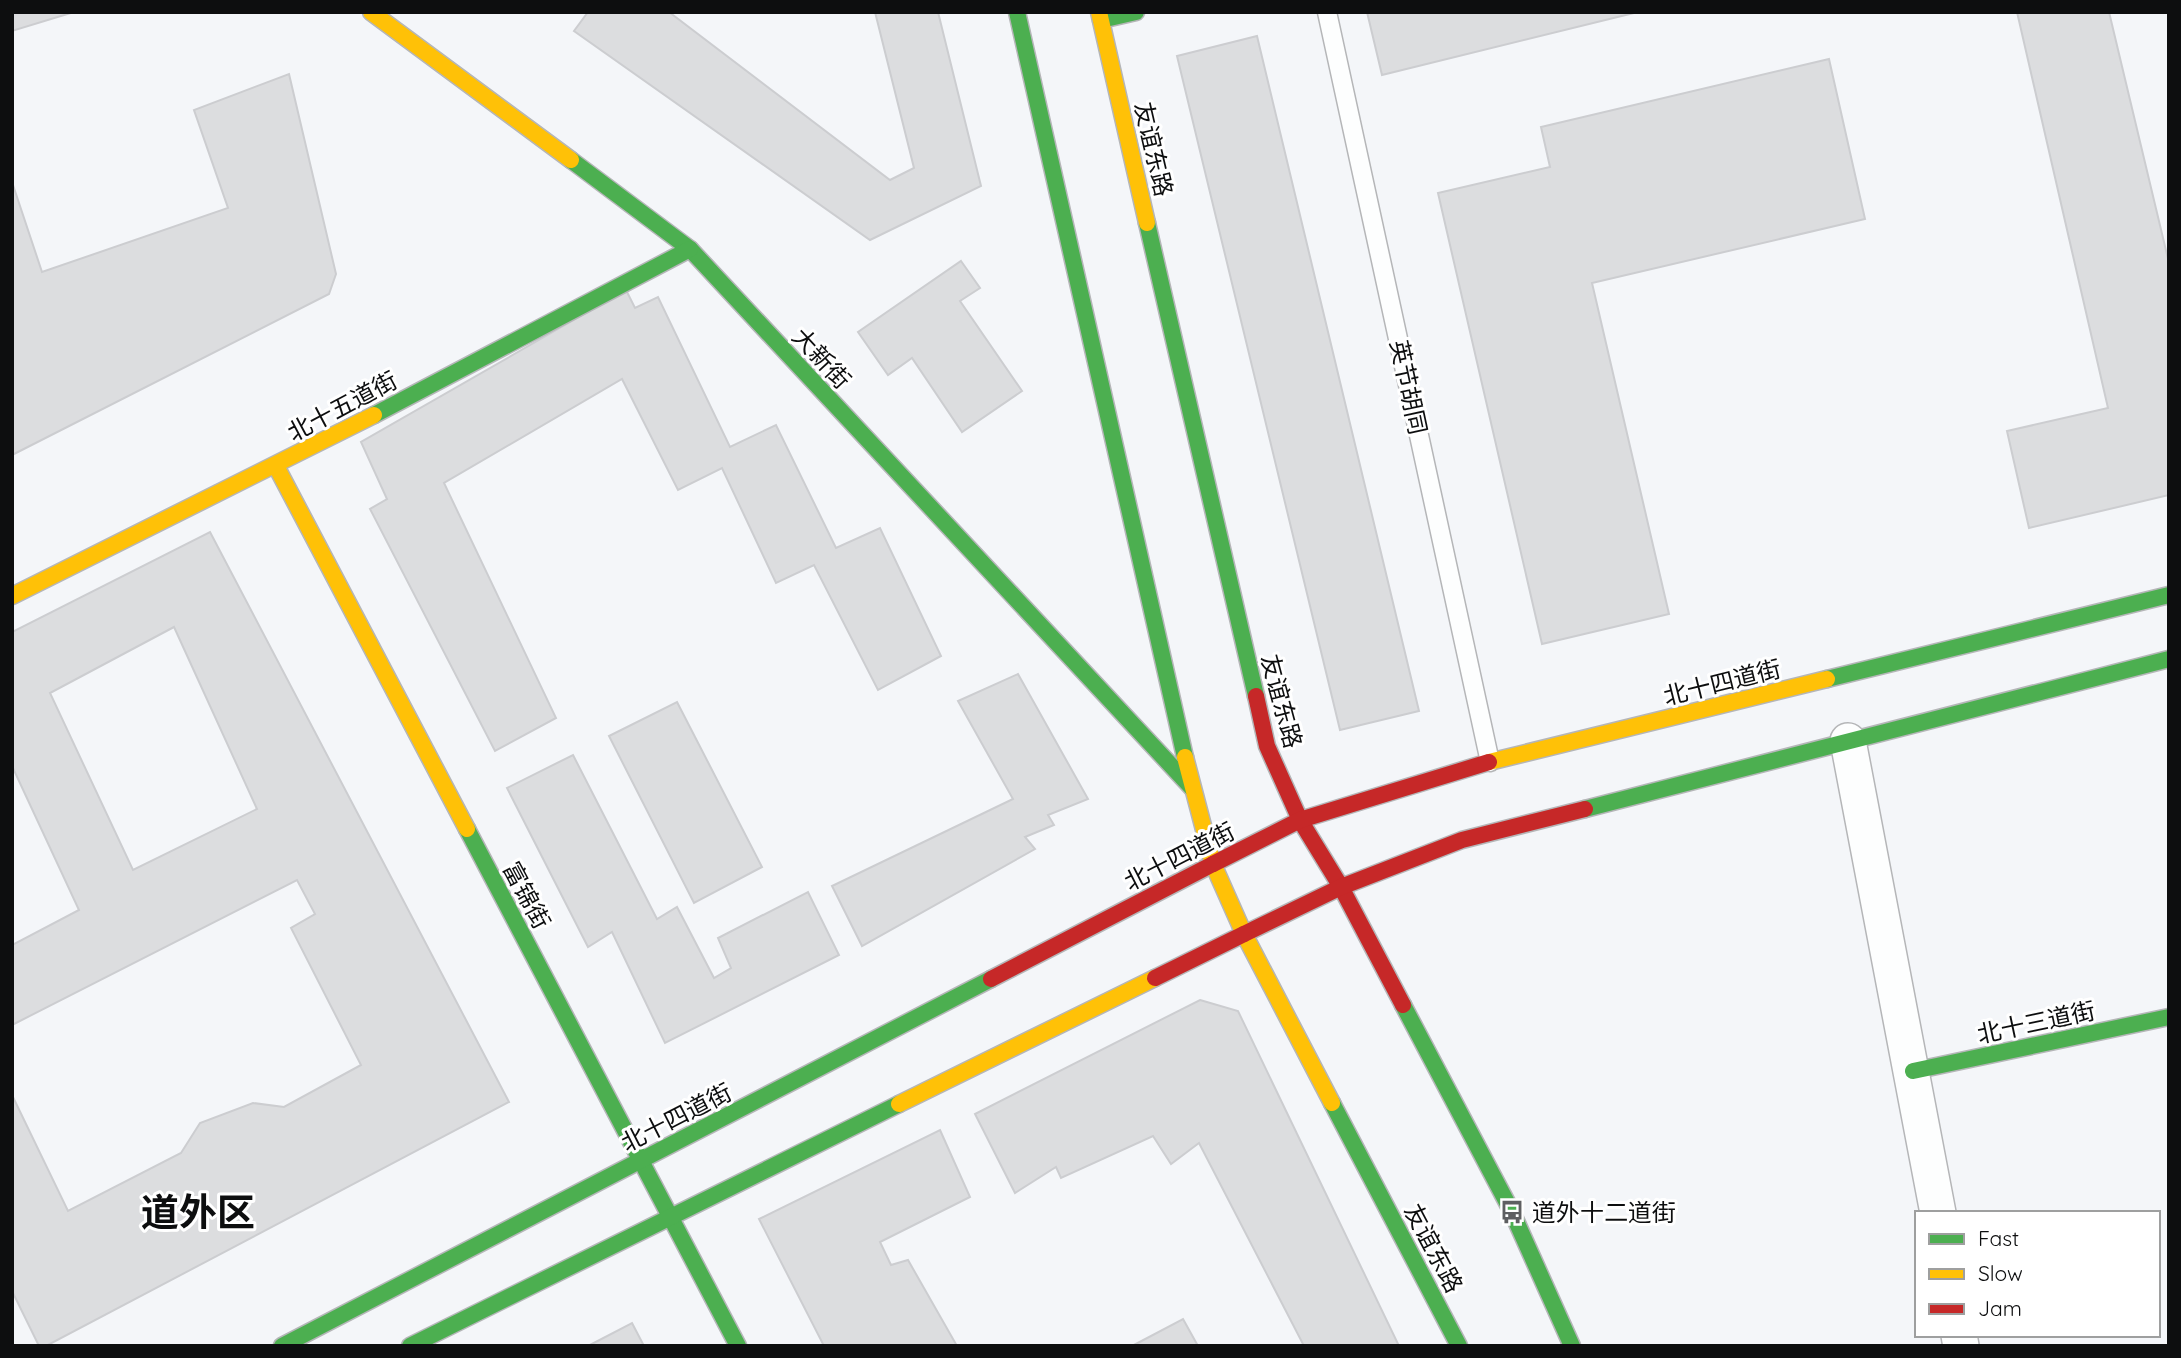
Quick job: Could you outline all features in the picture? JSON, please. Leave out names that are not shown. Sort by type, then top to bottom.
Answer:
[{"type":"main road","name":"大新街","points":[[371,12],[690,249],[1192,788]]},
{"type":"main road","name":"友谊东路","points":[[1017,12],[1192,788],[1213,864],[1244,934],[1459,1346]]},
{"type":"main road","points":[[1100,16],[1136,12]]},
{"type":"main road","name":"友谊东路","points":[[1100,16],[1267,746],[1300,820],[1341,887],[1512,1212],[1572,1346]]},
{"type":"main road","name":"北十五道街","points":[[12,596],[276,466],[690,249]]},
{"type":"main road","name":"富锦街","points":[[276,466],[738,1346]]},
{"type":"main road","name":"北十四道街","points":[[282,1346],[1300,820],[1490,762],[2169,594]]},
{"type":"main road","points":[[410,1346],[1341,887],[1462,839],[2169,659]]},
{"type":"main road","name":"北十三道街","points":[[1913,1071],[2169,1017]]},
{"type":"street","points":[[1847,741],[1913,1071],[1938,1211]]},
{"type":"lane","name":"英节胡同","points":[[1327,12],[1490,762]]},
{"type":"building","points":[[12,12],[74,12],[12,31]]},
{"type":"building","points":[[588,12],[669,12],[890,180],[914,168],[875,12],[938,12],[981,186],[870,240],[574,31]]},
{"type":"building","points":[[1367,12],[1638,12],[1382,75]]},
{"type":"building","points":[[2017,12],[2109,12],[2169,263],[2169,495],[2029,528],[2007,431],[2108,408]]},
{"type":"building","points":[[1257,36],[1419,711],[1340,730],[1177,56]]},
{"type":"building","points":[[1829,59],[1865,219],[1592,283],[1669,614],[1542,644],[1438,193],[1550,167],[1541,127]]},
{"type":"building","points":[[289,74],[336,274],[329,294],[12,455],[12,182],[42,272],[228,208],[194,110]]},
{"type":"building","points":[[961,261],[980,288],[960,301],[1022,391],[962,432],[912,358],[888,375],[858,332]]},
{"type":"building","points":[[626,290],[635,308],[658,297],[730,447],[776,425],[836,548],[880,528],[941,656],[878,690],[814,565],[776,583],[722,468],[678,490],[622,379],[444,483],[556,718],[495,751],[370,509],[387,499],[361,442]]},
{"type":"building","points":[[210,532],[509,1102],[46,1346],[39,1346],[12,1291],[12,1095],[68,1211],[181,1153],[200,1123],[253,1103],[284,1107],[361,1065],[291,928],[315,914],[297,880],[12,1025],[12,945],[79,910],[12,766],[12,632]],"holes":[[[174,627],[257,809],[133,870],[50,693]]]},
{"type":"building","points":[[1018,674],[1088,799],[1048,815],[1054,825],[1025,837],[1035,849],[862,946],[832,886],[1013,799],[958,701]]},
{"type":"building","points":[[677,702],[762,867],[694,903],[609,736]]},
{"type":"building","points":[[573,755],[657,919],[677,907],[714,978],[731,968],[718,938],[808,892],[839,955],[665,1043],[612,932],[588,947],[507,788]]},
{"type":"building","points":[[1200,1000],[1238,1011],[1399,1346],[1304,1346],[1199,1143],[1171,1164],[1153,1136],[1061,1178],[1056,1167],[1015,1193],[975,1114]]},
{"type":"building","points":[[940,1130],[970,1197],[880,1242],[891,1265],[908,1260],[957,1346],[824,1346],[759,1219]]},
{"type":"building","points":[[1183,1319],[1198,1346],[1132,1346]]},
{"type":"building","points":[[632,1323],[644,1346],[588,1346]]},
{"type":"traffic: fast","points":[[1017,12],[1185,757]]},
{"type":"traffic: fast","points":[[1101,20],[1136,12]]},
{"type":"traffic: fast","points":[[571,160],[690,249],[1192,788]]},
{"type":"traffic: fast","points":[[1147,223],[1256,696]]},
{"type":"traffic: fast","points":[[374,415],[690,249]]},
{"type":"traffic: fast","points":[[1827,679],[2169,595]]},
{"type":"traffic: fast","points":[[1585,809],[2169,659]]},
{"type":"traffic: fast","points":[[467,829],[738,1346]]},
{"type":"traffic: fast","points":[[282,1346],[991,979]]},
{"type":"traffic: fast","points":[[1403,1005],[1512,1212],[1572,1346]]},
{"type":"traffic: fast","points":[[1913,1071],[2169,1017]]},
{"type":"traffic: fast","points":[[1332,1103],[1459,1346]]},
{"type":"traffic: fast","points":[[410,1346],[899,1104]]},
{"type":"traffic: slow","points":[[371,12],[571,160]]},
{"type":"traffic: slow","points":[[1099,12],[1147,223]]},
{"type":"traffic: slow","points":[[12,596],[374,415]]},
{"type":"traffic: slow","points":[[276,466],[467,829]]},
{"type":"traffic: slow","points":[[1489,762],[1827,679]]},
{"type":"traffic: slow","points":[[1185,757],[1213,864],[1244,934],[1332,1103]]},
{"type":"traffic: slow","points":[[899,1104],[1155,978]]},
{"type":"traffic: jam","points":[[1256,696],[1267,746],[1300,820],[1341,887],[1403,1005]]},
{"type":"traffic: jam","points":[[1213,864],[1300,820],[1489,762]]},
{"type":"traffic: jam","points":[[1244,934],[1341,887],[1462,840],[1585,809]]},
{"type":"traffic: jam","points":[[991,979],[1213,864]]},
{"type":"traffic: jam","points":[[1155,978],[1244,934]]},
{"type":"place","name":"道外十二道街","points":[[1512,1212]]},
{"type":"district","name":"道外区","points":[[198,1212]]}]
